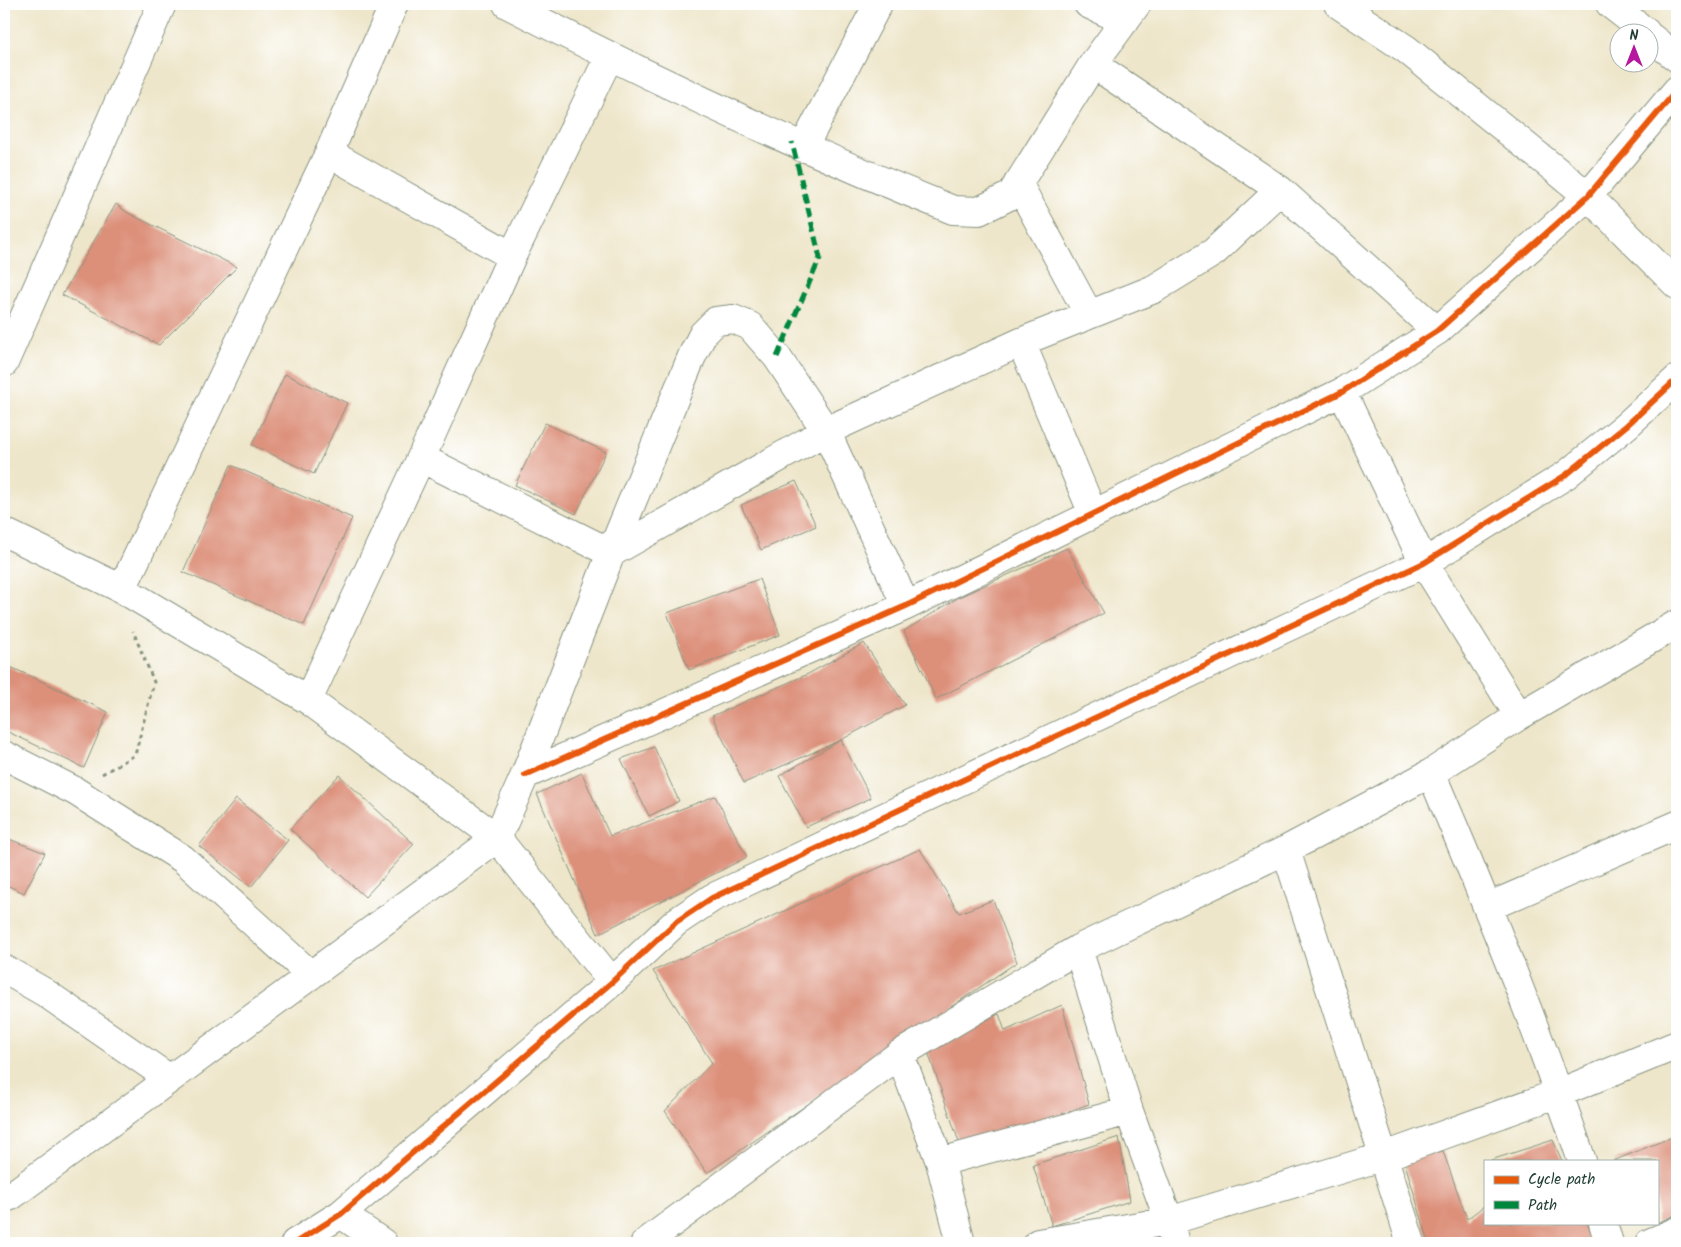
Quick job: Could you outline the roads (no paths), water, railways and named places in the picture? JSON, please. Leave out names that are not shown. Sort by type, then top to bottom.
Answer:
[{"type":"street","points":[[4,363],[162,4]]},
{"type":"street","points":[[122,589],[329,154],[394,4]]},
{"type":"street","points":[[507,4],[609,57],[803,148],[953,210],[979,211],[1011,195],[1093,64],[1131,12],[1088,4]]},
{"type":"street","points":[[803,148],[878,4]]},
{"type":"street","points":[[1338,4],[1406,50],[1588,196],[1677,285]]},
{"type":"street","points":[[1610,4],[1632,22]]},
{"type":"street","points":[[1658,43],[1677,58]]},
{"type":"street","points":[[308,700],[421,458],[512,256],[609,57]]},
{"type":"street","points":[[1093,64],[1280,190],[1436,331]]},
{"type":"street","points":[[525,776],[906,606],[1342,392],[1436,331],[1588,196],[1677,90]]},
{"type":"street","points":[[329,154],[512,256]]},
{"type":"street","points":[[1018,183],[1089,315]]},
{"type":"street","points":[[611,553],[826,431],[1021,342],[1154,289],[1214,252],[1280,190]]},
{"type":"street","points":[[6,1195],[170,1079],[498,838],[525,776],[611,553],[692,356],[703,334],[716,321],[733,319],[750,326],[777,357],[826,431],[906,606]]},
{"type":"street","points":[[1021,342],[1093,514]]},
{"type":"street","points":[[295,1243],[341,1214],[612,982],[676,922],[712,898],[1424,563],[1566,474],[1627,425],[1677,379]]},
{"type":"street","points":[[1342,392],[1424,563],[1519,716]]},
{"type":"street","points":[[421,458],[611,553]]},
{"type":"street","points":[[4,532],[122,589],[308,700],[498,838],[612,982]]},
{"type":"street","points":[[645,1243],[900,1054],[1078,949],[1286,850],[1431,773],[1519,716],[1677,624]]},
{"type":"street","points":[[4,754],[75,790],[183,859],[311,976]]},
{"type":"street","points":[[1431,773],[1488,907],[1559,1092],[1582,1160]]},
{"type":"street","points":[[1488,907],[1677,825]]},
{"type":"street","points":[[1286,850],[1412,1243]]},
{"type":"street","points":[[1078,949],[1130,1111],[1172,1232]]},
{"type":"street","points":[[4,970],[44,992],[170,1079]]},
{"type":"street","points":[[1038,1243],[1172,1232],[1559,1092],[1677,1045]]},
{"type":"street","points":[[900,1054],[940,1162],[961,1243]]},
{"type":"street","points":[[940,1162],[1130,1111]]},
{"type":"street","points":[[341,1214],[383,1243]]},
{"type":"street","points":[[1603,1224],[1609,1243]]},
{"type":"street","points":[[1649,1243],[1677,1231]]}]
